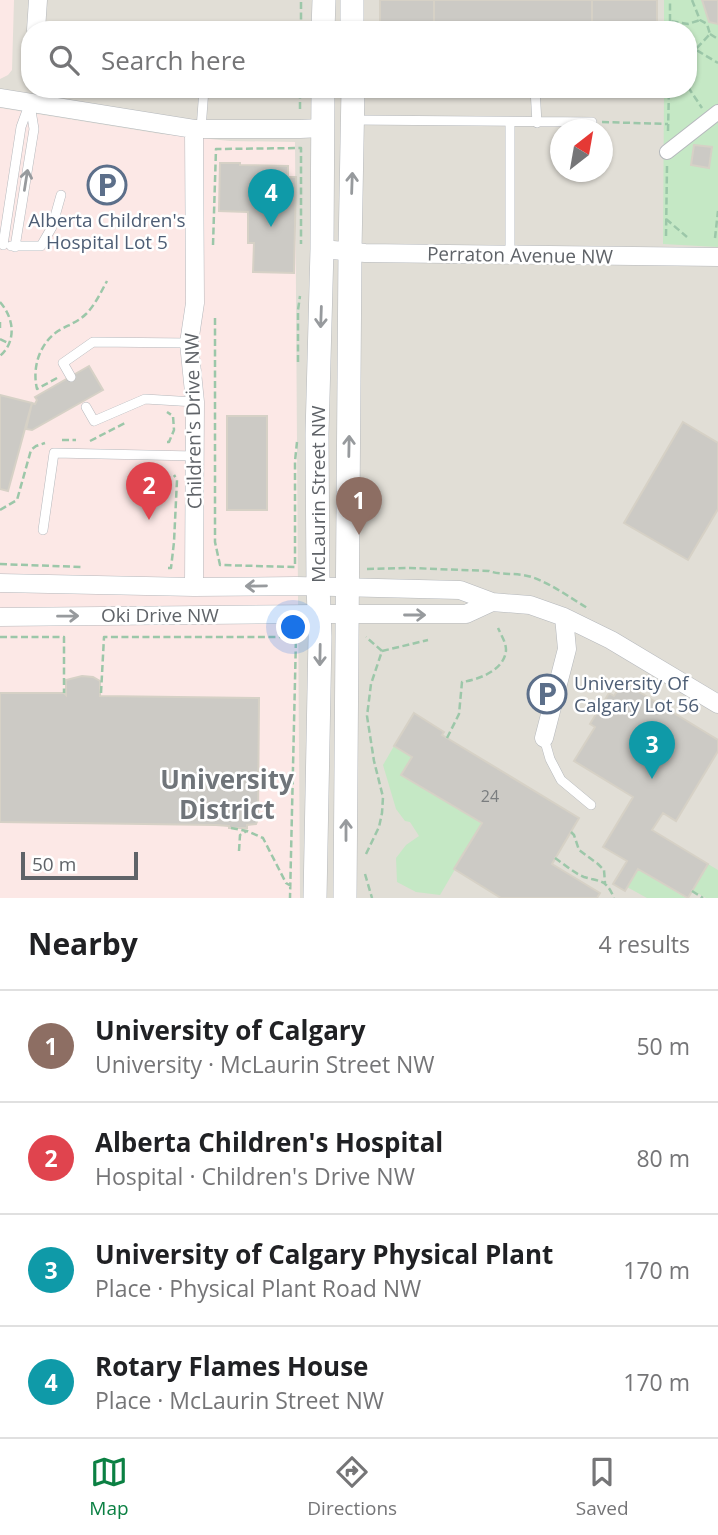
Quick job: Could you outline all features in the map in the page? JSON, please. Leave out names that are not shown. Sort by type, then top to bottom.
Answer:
[{"type":"street","points":[[37,21],[38,0]]},
{"type":"street","points":[[323,21],[324,0]]},
{"type":"street","points":[[352,0],[352,21]]},
{"type":"street","points":[[0,98],[21,97]]},
{"type":"street","points":[[35,98],[198,129],[322,128]]},
{"type":"street","name":"McLaurin Street NW","points":[[315,898],[319,614],[317,434],[323,98]]},
{"type":"street","name":"McLaurin Street NW","points":[[345,898],[353,98]]},
{"type":"street","points":[[667,152],[714,116]]},
{"type":"street","name":"Children's Drive NW","points":[[194,587],[195,402],[188,343],[195,303],[198,129]]},
{"type":"street","name":"Perraton Avenue NW","points":[[322,249],[365,253],[718,257]]},
{"type":"street","name":"Oki Drive NW","points":[[0,583],[460,590],[492,602]]},
{"type":"street","points":[[492,602],[530,605],[564,617],[611,640],[718,704]]},
{"type":"street","name":"Oki Drive NW","points":[[0,617],[466,614],[492,602]]},
{"type":"street","points":[[544,738],[567,649],[564,617]]},
{"type":"lane","points":[[30,98],[21,127],[1,245],[41,246],[51,227],[61,195]]},
{"type":"lane","points":[[15,247],[34,129],[30,98]]},
{"type":"lane","points":[[198,129],[203,98]]},
{"type":"lane","points":[[536,98],[537,123]]},
{"type":"lane","points":[[354,120],[550,123]]},
{"type":"lane","points":[[510,122],[510,255]]},
{"type":"lane","points":[[69,375],[63,363],[93,342],[188,343]]},
{"type":"lane","points":[[86,407],[94,421],[145,399],[195,402]]},
{"type":"lane","points":[[43,530],[54,453],[195,456]]},
{"type":"lane","points":[[544,738],[550,759],[561,780],[591,806]]},
{"type":"path","points":[[301,0],[301,21]]},
{"type":"path","points":[[670,0],[670,21]]},
{"type":"path","points":[[692,0],[700,20],[707,24],[710,34],[718,39]]},
{"type":"path","points":[[697,48],[710,34]]},
{"type":"path","points":[[697,50],[718,63]]},
{"type":"path","points":[[697,97],[714,116]]},
{"type":"path","points":[[300,98],[300,109]]},
{"type":"path","points":[[666,236],[669,98]]},
{"type":"path","points":[[613,123],[668,124]]},
{"type":"path","points":[[213,250],[216,149],[301,148]]},
{"type":"path","points":[[715,238],[718,211]]},
{"type":"path","points":[[666,219],[687,237]]},
{"type":"path","points":[[69,375],[37,389],[34,377],[37,360],[43,346],[53,335],[89,312],[107,281]]},
{"type":"path","points":[[0,302],[8,312],[11,323],[10,344],[0,356]]},
{"type":"path","points":[[215,318],[215,542],[220,565],[295,567]]},
{"type":"path","points":[[0,322],[0,328]]},
{"type":"path","points":[[0,339],[10,344]]},
{"type":"path","points":[[158,412],[168,412],[173,416],[173,436],[169,442],[165,442]]},
{"type":"path","points":[[103,441],[90,441],[133,418]]},
{"type":"path","points":[[55,441],[78,440]]},
{"type":"path","points":[[0,509],[17,500],[32,450],[45,443]]},
{"type":"path","points":[[161,569],[171,568],[177,480],[174,475]]},
{"type":"path","points":[[0,563],[83,567]]},
{"type":"path","points":[[498,574],[498,580]]},
{"type":"path","points":[[447,738],[458,714],[462,682],[477,680],[489,674],[504,656],[506,649],[498,628]]},
{"type":"path","points":[[364,635],[382,651]]},
{"type":"path","points":[[0,636],[64,637],[64,692]]},
{"type":"path","points":[[101,693],[104,637],[296,637],[290,898]]},
{"type":"path","points":[[382,651],[428,640]]},
{"type":"path","points":[[365,861],[382,813],[383,797],[374,761],[368,716],[371,684],[382,651]]},
{"type":"path","points":[[231,828],[263,838],[286,883],[291,886]]},
{"type":"path","points":[[239,851],[240,835],[247,831]]},
{"type":"path","points":[[570,832],[574,835],[579,850],[604,870],[605,883],[614,898]]},
{"type":"path","points":[[555,858],[584,877],[593,877],[605,883]]},
{"type":"path","points":[[364,869],[372,898]]},
{"type":"path","points":[[692,891],[702,898]]},
{"type":"shaded area","points":[[0,0],[718,0],[718,898],[0,898]]},
{"type":"shaded area","points":[[0,0],[14,0],[12,70],[0,79]]},
{"type":"shaded area","points":[[0,108],[161,134],[230,141],[295,142],[300,898],[0,898]]},
{"type":"green space","points":[[664,0],[702,0],[709,22],[718,24],[718,247],[663,244],[664,98],[697,98],[697,21],[664,21]]},
{"type":"green space","points":[[394,746],[412,757],[402,775],[482,823],[440,895],[416,892],[397,882],[396,858],[406,845],[419,836],[410,822],[405,821],[396,809],[383,765]]},
{"type":"green space","points":[[708,864],[718,870],[718,898],[706,898],[692,890]]},
{"type":"green space","points":[[638,869],[686,898],[647,898],[627,887]]},
{"type":"building","points":[[380,0],[657,0],[657,21],[380,21]]},
{"type":"building","points":[[434,0],[592,0],[592,21],[434,21]]},
{"type":"building","points":[[702,0],[718,0],[718,24],[709,22]]},
{"type":"building","points":[[694,145],[712,147],[709,168],[691,165]]},
{"type":"building","points":[[220,163],[288,166],[288,177],[296,177],[294,273],[253,272],[254,243],[248,243],[248,212],[219,211]]},
{"type":"building","points":[[89,366],[103,390],[32,430],[26,429],[32,403],[35,404],[37,400],[35,397]]},
{"type":"building","points":[[0,395],[32,403],[8,491],[0,489]]},
{"type":"building","points":[[227,416],[267,416],[267,510],[227,510]]},
{"type":"building","points":[[683,422],[718,443],[718,509],[688,560],[624,523]]},
{"type":"building","points":[[82,676],[100,681],[100,696],[259,698],[256,824],[247,825],[247,828],[229,828],[216,825],[0,822],[0,693],[66,695],[66,680]]},
{"type":"building","points":[[623,682],[718,740],[718,751],[676,821],[663,813],[652,830],[708,864],[688,898],[638,869],[625,891],[613,884],[627,861],[603,847],[633,797],[574,761],[595,727],[590,724],[609,693],[614,696]]},
{"type":"building","points":[[414,713],[444,732],[442,735],[579,818],[552,864],[600,893],[597,898],[501,898],[454,869],[482,823],[401,775],[412,757],[394,746]]},
{"type":"place","name":"Alberta Children's Hospital Lot 5","points":[[107,185]]},
{"type":"place","name":"Rotary Flames House","points":[[271,227]]},
{"type":"place","name":"Alberta Children's Hospital","points":[[149,520]]},
{"type":"place","name":"University of Calgary","points":[[359,535]]},
{"type":"place","name":"University Of Calgary Lot 56","points":[[547,694]]},
{"type":"place","name":"University of Calgary Physical Plant","points":[[652,779]]},
{"type":"district","name":"University District","points":[[227,794]]}]
